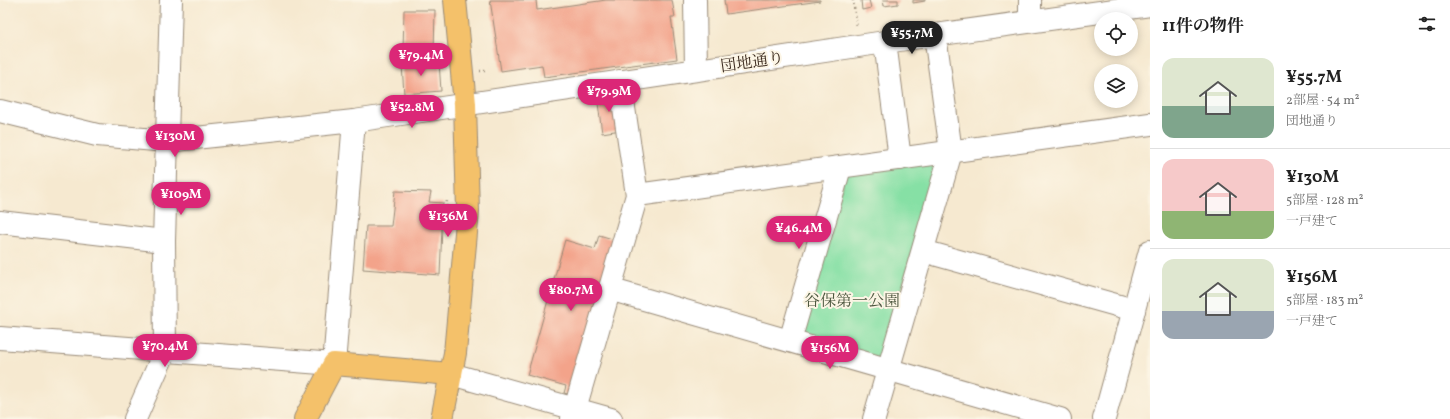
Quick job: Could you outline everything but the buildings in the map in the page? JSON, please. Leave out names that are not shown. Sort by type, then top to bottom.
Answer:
[{"type":"main road","points":[[442,419],[456,345],[468,211],[465,104],[454,0]]},
{"type":"main road","points":[[305,419],[334,364],[451,374]]},
{"type":"street","points":[[135,419],[165,351],[164,242],[171,0]]},
{"type":"street","points":[[695,0],[696,70]]},
{"type":"street","name":"団地通り","points":[[0,111],[97,135],[167,141],[354,121],[885,42],[935,34],[1030,10],[1150,5]]},
{"type":"street","points":[[874,419],[951,152],[935,34]]},
{"type":"street","points":[[885,42],[900,159]]},
{"type":"street","points":[[574,414],[637,195],[620,81]]},
{"type":"street","points":[[0,338],[334,364],[354,121]]},
{"type":"street","points":[[637,195],[1150,124]]},
{"type":"street","points":[[790,341],[840,168]]},
{"type":"street","points":[[0,222],[164,242]]},
{"type":"street","points":[[923,251],[1134,310]]},
{"type":"street","points":[[1104,419],[1150,251]]},
{"type":"street","points":[[609,289],[1060,419]]},
{"type":"street","points":[[451,374],[574,414],[611,419]]},
{"type":"path","points":[[853,0],[860,45]]},
{"type":"path","points":[[445,233],[447,194]]},
{"type":"green space","name":"谷保第一公園","points":[[931,161],[937,166],[881,362],[794,333],[846,173]]}]
